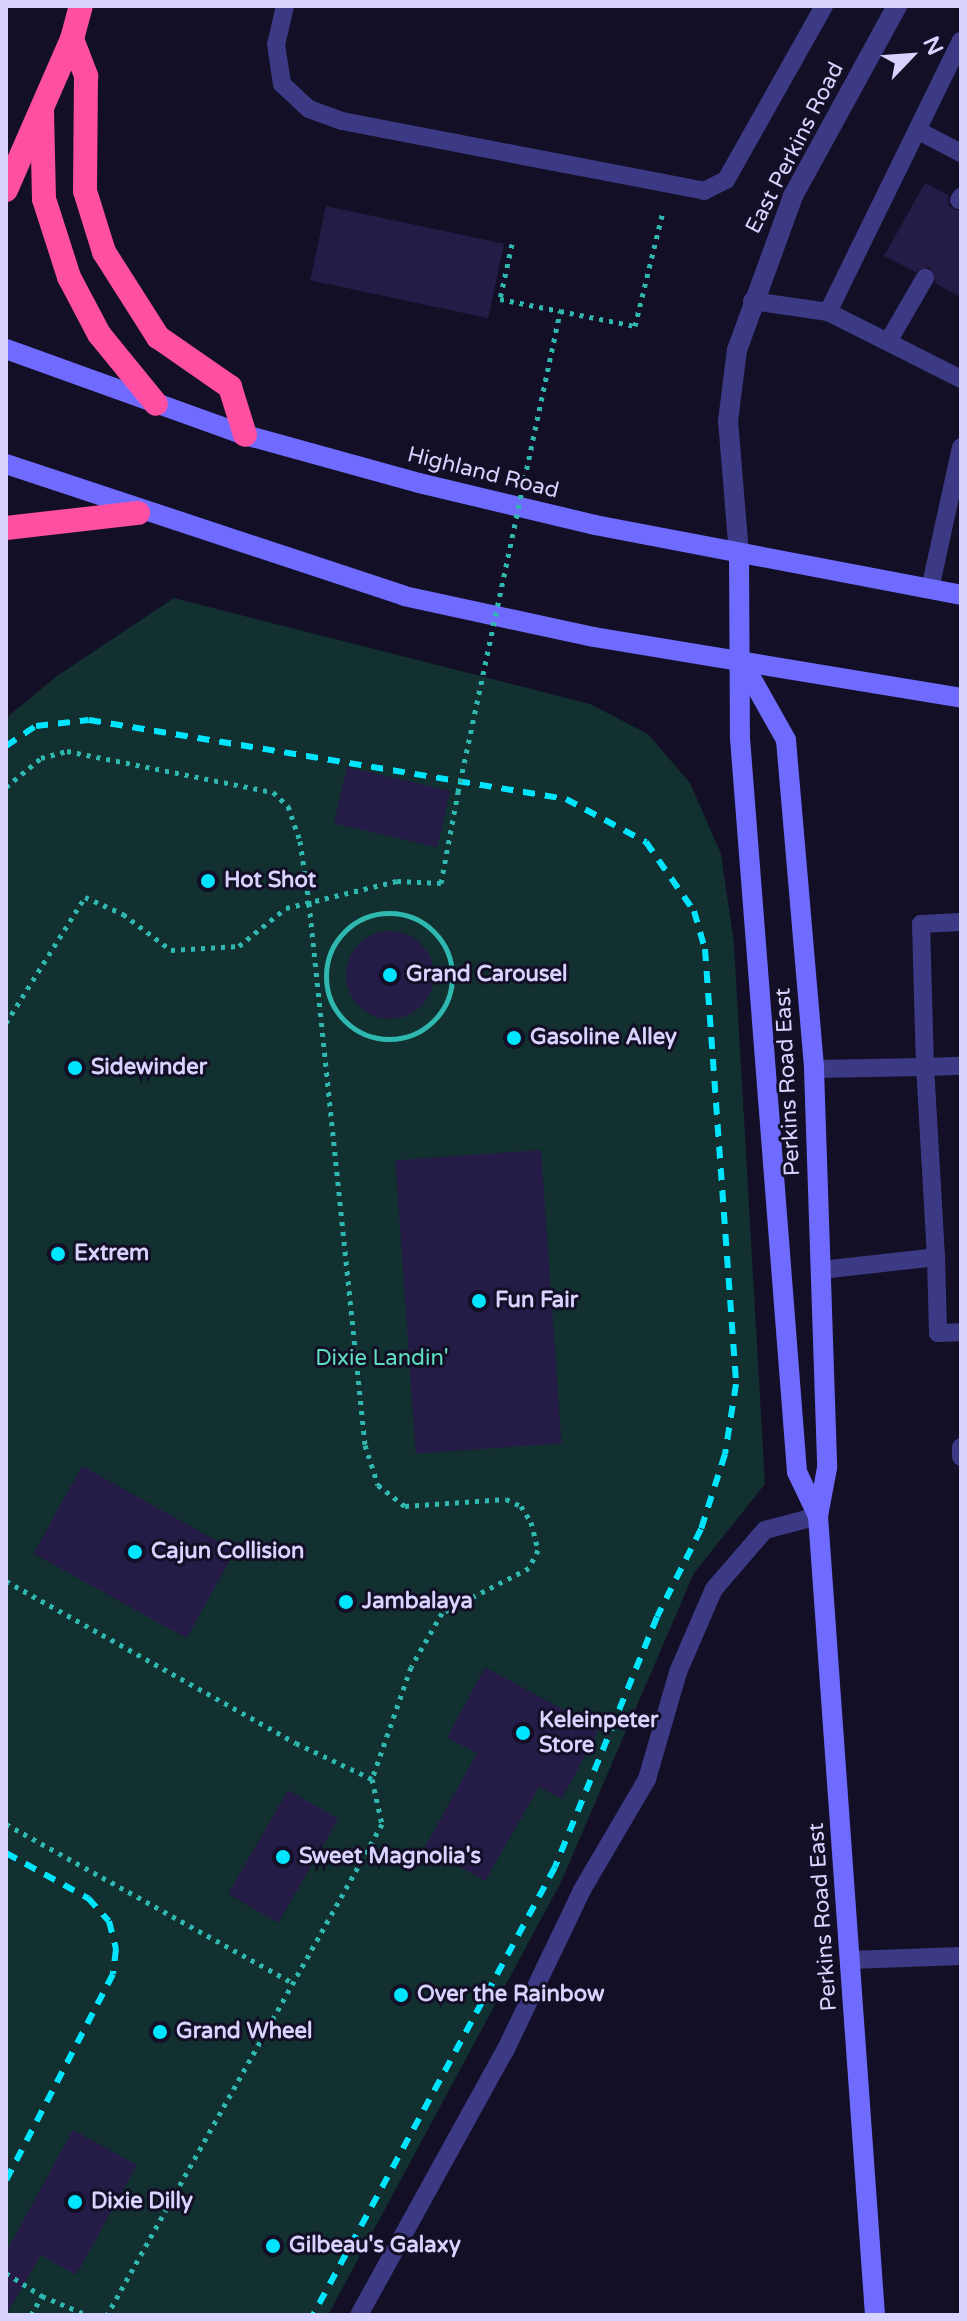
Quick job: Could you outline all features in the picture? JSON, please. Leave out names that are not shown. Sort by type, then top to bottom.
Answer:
[{"type":"highway","points":[[6,190],[72,39],[81,6]]},
{"type":"highway","points":[[72,39],[86,76],[85,191],[104,252],[158,337],[230,387],[245,435]]},
{"type":"highway","points":[[42,111],[44,199],[69,277],[99,334],[156,404]]},
{"type":"highway","points":[[6,528],[138,513]]},
{"type":"street","name":"East Perkins Road","points":[[739,554],[728,421],[737,350],[752,301],[793,196],[897,6]]},
{"type":"street","name":"Highland Road","points":[[6,349],[245,435],[595,525],[961,595]]},
{"type":"street","points":[[6,464],[138,513],[404,596],[594,637],[740,658],[961,698]]},
{"type":"street","name":"Perkins Road East","points":[[739,554],[740,738],[797,1472],[818,1516]]},
{"type":"street","name":"Perkins Road East","points":[[740,658],[786,740],[814,1069],[827,1468],[818,1516],[875,2315]]},
{"type":"lane","points":[[285,6],[276,44],[282,84],[309,109],[668,187],[704,191],[726,180],[824,6]]},
{"type":"lane","points":[[828,312],[961,41]]},
{"type":"lane","points":[[917,130],[961,153]]},
{"type":"lane","points":[[889,340],[925,278]]},
{"type":"lane","points":[[752,301],[828,312],[889,340],[961,379]]},
{"type":"lane","points":[[930,589],[961,447]]},
{"type":"lane","points":[[961,922],[921,924],[938,1333],[961,1332]]},
{"type":"lane","points":[[814,1069],[961,1066]]},
{"type":"lane","points":[[821,1270],[936,1257]]},
{"type":"lane","points":[[961,1447],[961,1457]]},
{"type":"lane","points":[[359,2315],[505,2051],[582,1890],[647,1779],[678,1672],[714,1589],[765,1530],[818,1516]]},
{"type":"lane","points":[[850,1960],[961,1956]]},
{"type":"path","points":[[512,244],[500,299],[635,326],[668,187]]},
{"type":"path","points":[[6,1023],[85,897],[123,914],[171,950],[239,946],[286,908],[397,881],[441,883],[560,311]]},
{"type":"path","points":[[6,787],[41,758],[67,751],[273,792],[288,806],[300,841],[309,903],[313,980],[365,1445],[378,1485],[405,1506],[506,1499],[521,1506],[531,1522],[538,1550],[529,1568],[442,1613],[411,1667],[372,1779],[382,1824],[107,2315]]},
{"type":"path","points":[[382,912],[422,921],[438,935],[453,973],[450,994],[426,1028],[386,1039],[348,1023],[335,1007],[327,978],[333,947],[345,930],[382,912]]},
{"type":"path","points":[[313,980],[327,978]]},
{"type":"path","points":[[6,1581],[372,1779]]},
{"type":"path","points":[[6,1824],[293,1983]]},
{"type":"path","points":[[6,2273],[42,2296],[87,2315]]},
{"type":"path","points":[[31,2315],[42,2296]]},
{"type":"green space","name":"Dixie Landin'","points":[[174,598],[590,704],[648,734],[690,783],[721,854],[734,944],[765,1484],[694,1573],[561,1882],[328,2315],[6,2315],[6,718],[57,676]]},
{"type":"building","points":[[925,183],[948,195],[949,206],[961,212],[961,297],[936,284],[930,267],[915,272],[884,256]]},
{"type":"building","points":[[326,206],[504,244],[488,318],[310,280]]},
{"type":"building","points":[[347,767],[450,791],[437,847],[334,824]]},
{"type":"building","name":"Grand Carousel","points":[[381,931],[399,931],[415,938],[427,950],[434,966],[434,984],[427,1000],[415,1012],[399,1019],[381,1019],[365,1012],[353,1000],[346,984],[346,966],[353,950],[365,938]]},
{"type":"building","name":"Fun Fair","points":[[541,1150],[562,1443],[416,1453],[395,1160]]},
{"type":"building","name":"Cajun Collision","points":[[82,1466],[235,1551],[187,1638],[34,1553]]},
{"type":"building","points":[[485,1667],[599,1729],[562,1799],[539,1787],[485,1881],[425,1847],[477,1753],[447,1738]]},
{"type":"building","name":"Sweet Magnolia's","points":[[288,1790],[338,1819],[278,1923],[228,1894]]},
{"type":"building","name":"Dixie Dilly","points":[[73,2130],[137,2165],[76,2275],[41,2255],[6,2315],[6,2252]]},
{"type":"railway","points":[[6,746],[36,726],[89,720],[566,799],[646,842],[694,911],[705,949],[736,1384],[725,1454],[701,1529],[657,1617],[555,1867],[313,2315]]},
{"type":"railway","points":[[6,1853],[88,1898],[109,1921],[116,1949],[113,1974],[6,2180]]},
{"type":"place","name":"Hot Shot","points":[[208,881]]},
{"type":"place","name":"Grand Carousel","points":[[390,975]]},
{"type":"place","name":"Gasoline Alley","points":[[514,1038]]},
{"type":"place","name":"Sidewinder","points":[[75,1068]]},
{"type":"place","name":"Extrem","points":[[58,1254]]},
{"type":"place","name":"Fun Fair","points":[[479,1301]]},
{"type":"place","name":"Cajun Collision","points":[[135,1552]]},
{"type":"place","name":"Jambalaya","points":[[346,1602]]},
{"type":"place","name":"Keleinpeter Store","points":[[523,1733]]},
{"type":"place","name":"Sweet Magnolia's","points":[[283,1857]]},
{"type":"place","name":"Over the Rainbow","points":[[401,1995]]},
{"type":"place","name":"Grand Wheel","points":[[160,2032]]},
{"type":"place","name":"Dixie Dilly","points":[[75,2202]]},
{"type":"place","name":"Gilbeau's Galaxy","points":[[273,2246]]}]
